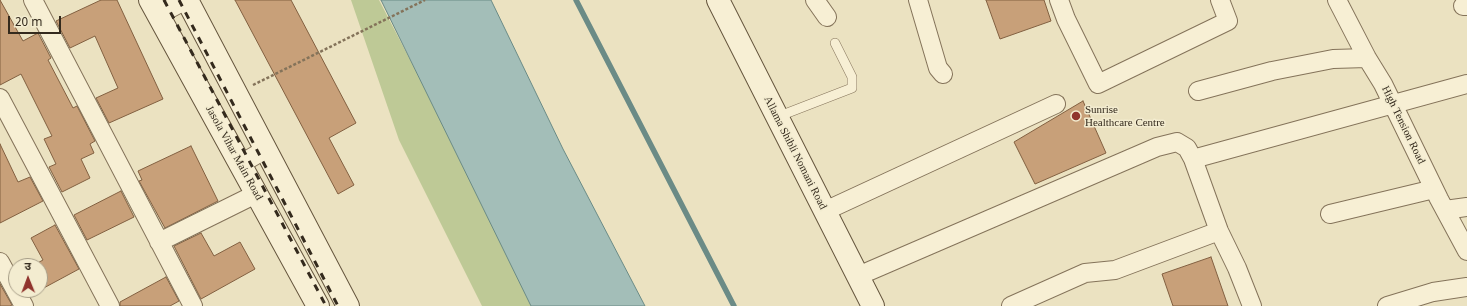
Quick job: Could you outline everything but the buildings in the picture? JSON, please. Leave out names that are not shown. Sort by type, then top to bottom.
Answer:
[{"type":"street","points":[[33,0],[193,306]]},
{"type":"street","points":[[154,8],[186,0],[348,306]]},
{"type":"street","name":"Allama Shibli Nomani Road","points":[[718,0],[873,306]]},
{"type":"street","points":[[815,0],[827,17]]},
{"type":"street","points":[[918,0],[938,68],[943,74]]},
{"type":"street","points":[[1059,0],[1066,19],[1098,84],[1228,21],[1220,0]]},
{"type":"street","name":"High Tension Road","points":[[1337,0],[1367,58],[1394,104],[1434,189],[1467,251]]},
{"type":"street","name":"Jasola Vihar Main Road","points":[[154,8],[239,165],[318,306]]},
{"type":"street","points":[[1198,91],[1272,71],[1334,59],[1367,58]]},
{"type":"street","points":[[1193,159],[1467,84]]},
{"type":"street","points":[[0,98],[110,306]]},
{"type":"street","points":[[825,211],[1056,104]]},
{"type":"street","points":[[858,276],[1161,145],[1172,142],[1182,144],[1193,159],[1219,230],[1237,268],[1252,306]]},
{"type":"street","points":[[239,165],[266,149]]},
{"type":"street","points":[[1330,214],[1434,189]]},
{"type":"street","points":[[159,242],[256,194]]},
{"type":"street","points":[[1445,210],[1467,207]]},
{"type":"street","points":[[1011,306],[1086,272],[1115,270],[1219,230]]},
{"type":"street","points":[[0,262],[24,306]]},
{"type":"street","points":[[1387,306],[1433,292],[1467,287]]},
{"type":"lane","points":[[777,117],[852,88],[852,77],[835,43]]},
{"type":"path","points":[[252,86],[425,0]]},
{"type":"green space","points":[[351,0],[379,0],[515,262],[540,306],[482,306],[399,140]]},
{"type":"water","points":[[381,0],[491,0],[563,149],[645,306],[531,306]]},
{"type":"waterway","points":[[576,0],[734,306]]},
{"type":"railway","points":[[164,0],[326,306]]},
{"type":"railway","points":[[179,0],[338,306]]},
{"type":"place","name":"Sunrise Healthcare Centre","points":[[1076,116]]}]
